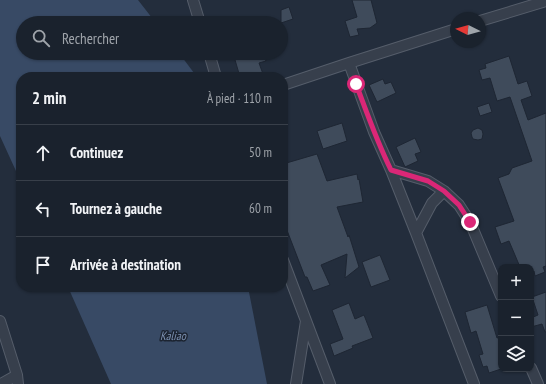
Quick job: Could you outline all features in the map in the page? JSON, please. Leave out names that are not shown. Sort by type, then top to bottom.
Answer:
[{"type":"street","points":[[193,0],[198,16]]},
{"type":"street","points":[[486,20],[546,1]]},
{"type":"street","points":[[288,83],[450,31]]},
{"type":"street","points":[[211,60],[215,72]]},
{"type":"street","points":[[349,63],[374,132],[391,170],[474,384]]},
{"type":"street","points":[[391,170],[428,181],[444,191],[459,205],[470,222],[498,289]]},
{"type":"street","points":[[416,233],[432,203],[444,191]]},
{"type":"street","points":[[288,273],[330,384]]},
{"type":"street","points":[[0,320],[17,379],[1,384]]},
{"type":"street","points":[[296,384],[306,320]]},
{"type":"street","points":[[533,372],[538,384]]},
{"type":"water","points":[[0,0],[138,0],[151,16],[16,16],[16,60],[184,60],[193,72],[16,72],[16,171],[0,136]]},
{"type":"water","name":"Kaliao","points":[[70,292],[249,292],[267,384],[111,384]]},
{"type":"building","points":[[352,0],[371,0],[377,23],[370,28],[357,29],[359,35],[350,37],[345,21],[357,17]]},
{"type":"building","points":[[289,7],[293,19],[288,21],[288,16],[281,16],[281,10]]},
{"type":"building","points":[[509,56],[518,84],[527,81],[532,96],[521,100],[528,120],[546,113],[546,266],[543,267],[545,272],[535,276],[534,264],[519,264],[509,241],[501,244],[495,227],[514,221],[498,178],[509,174],[512,168],[532,161],[510,97],[497,101],[490,78],[482,80],[479,70],[486,68],[485,64]]},
{"type":"building","points":[[235,60],[266,60],[259,63],[262,72],[239,72]]},
{"type":"building","points":[[383,79],[385,84],[391,82],[396,93],[377,102],[369,85]]},
{"type":"building","points":[[489,103],[492,112],[480,116],[477,107]]},
{"type":"building","points":[[342,123],[347,141],[323,149],[317,131]]},
{"type":"building","points":[[478,128],[482,130],[482,139],[473,139],[471,133],[473,130]]},
{"type":"building","points":[[415,138],[421,152],[415,154],[418,161],[405,167],[396,147]]},
{"type":"building","points":[[317,154],[327,181],[357,174],[358,180],[359,179],[363,202],[337,207],[348,237],[349,235],[359,267],[345,278],[347,254],[321,265],[330,285],[313,291],[307,277],[305,277],[288,233],[288,163]]},
{"type":"building","points":[[380,255],[390,280],[371,287],[362,262]]},
{"type":"building","points":[[546,292],[546,332],[542,324],[534,326],[534,317],[538,315],[534,303],[534,296]]},
{"type":"building","points":[[349,303],[355,319],[364,315],[373,338],[352,346],[353,348],[334,356],[330,344],[343,339],[332,310]]},
{"type":"building","points":[[487,305],[498,338],[498,370],[489,373],[487,366],[483,367],[479,355],[483,354],[476,331],[471,333],[465,312]]},
{"type":"route","points":[[356,84],[383,155],[391,170],[428,181],[444,191],[459,205],[470,222]]}]
